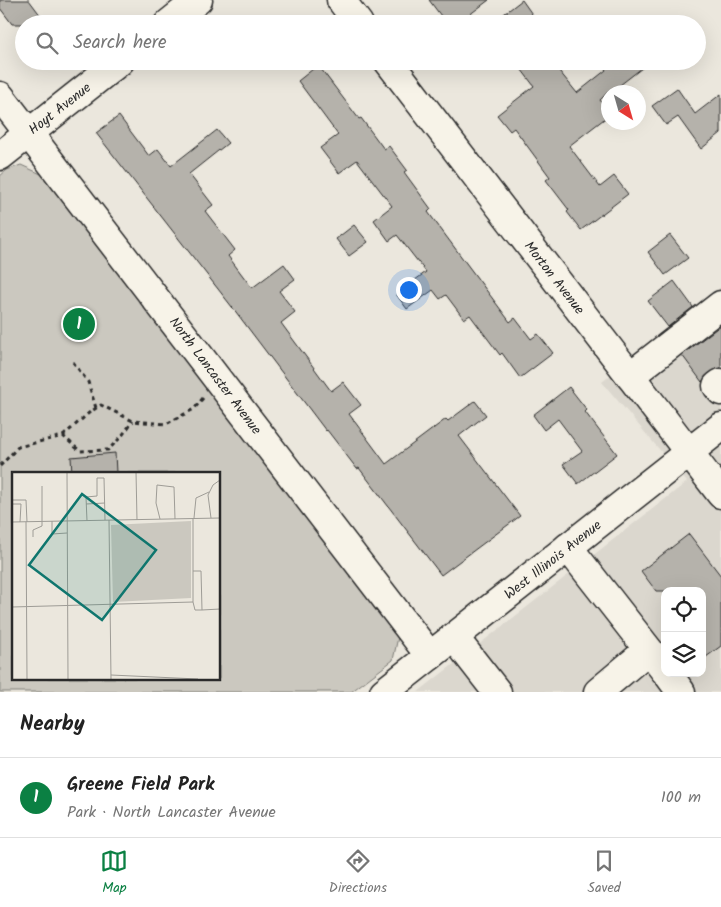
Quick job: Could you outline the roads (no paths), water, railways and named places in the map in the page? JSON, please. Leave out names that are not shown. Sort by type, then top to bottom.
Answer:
[{"type":"street","points":[[179,15],[198,0]]},
{"type":"street","points":[[341,0],[352,15]]},
{"type":"street","name":"Hoyt Avenue","points":[[0,156],[109,70]]},
{"type":"street","name":"Morton Avenue","points":[[395,70],[721,494]]},
{"type":"street","name":"North Lancaster Avenue","points":[[0,96],[430,656]]},
{"type":"street","points":[[630,376],[721,304]]},
{"type":"street","points":[[721,383],[717,386],[721,391]]},
{"type":"street","name":"West Illinois Avenue","points":[[384,692],[721,427]]},
{"type":"street","points":[[568,547],[661,666]]},
{"type":"street","points":[[454,638],[497,692]]},
{"type":"street","points":[[598,692],[648,650]]},
{"type":"street","points":[[670,677],[681,692]]},
{"type":"place","name":"Greene Field Park","points":[[79,324]]}]
